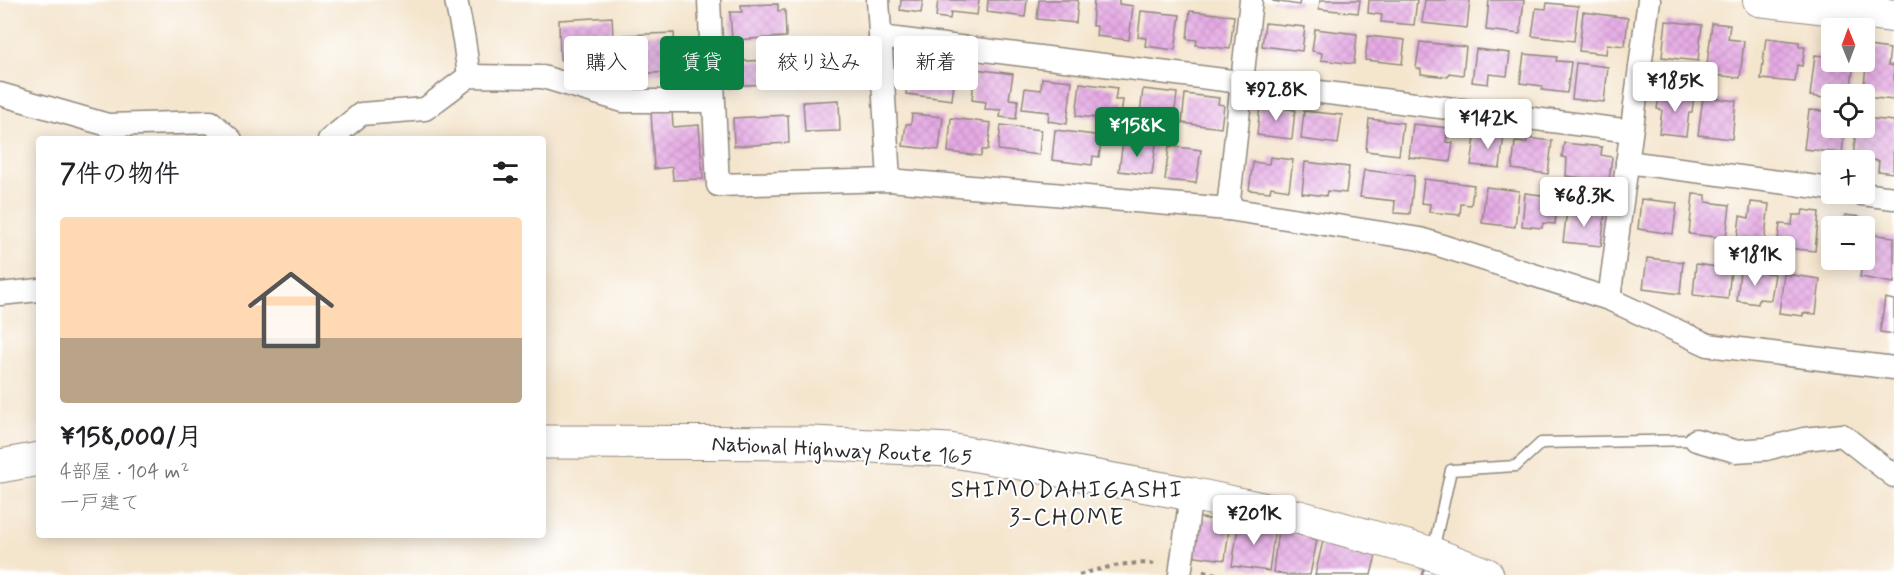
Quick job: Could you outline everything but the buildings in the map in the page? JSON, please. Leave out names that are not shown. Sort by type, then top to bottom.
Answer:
[{"type":"highway","name":"National Highway Route 165","points":[[546,442],[813,443],[950,450],[1191,494],[1299,517],[1433,554],[1487,575]]},
{"type":"highway","points":[[0,466],[36,460]]},
{"type":"street","points":[[456,0],[469,76]]},
{"type":"street","points":[[709,0],[717,185],[889,180],[1228,209],[1420,239],[1609,299],[1708,345],[1894,368]]},
{"type":"street","points":[[878,0],[880,36]]},
{"type":"street","points":[[1228,209],[1251,0]]},
{"type":"street","points":[[1609,299],[1649,0]]},
{"type":"street","points":[[1759,0],[1894,16]]},
{"type":"street","points":[[882,37],[1631,130]]},
{"type":"street","points":[[882,69],[889,180]]},
{"type":"street","points":[[334,136],[361,114],[425,109],[469,76],[543,77],[623,101],[713,101]]},
{"type":"street","points":[[0,94],[108,125],[211,122],[227,136]]},
{"type":"street","points":[[1627,162],[1821,188]]},
{"type":"street","points":[[1875,196],[1894,198]]},
{"type":"street","points":[[0,294],[36,290]]},
{"type":"street","points":[[1696,440],[1735,451],[1766,449],[1804,440],[1842,435],[1894,476]]},
{"type":"street","points":[[1180,571],[1191,494]]},
{"type":"lane","points":[[1433,554],[1451,470],[1516,466],[1541,443],[1696,440]]},
{"type":"path","points":[[1079,575],[1111,566],[1138,562],[1180,571],[1220,575]]},
{"type":"district","name":"SHIMODAHIGASHI 3-CHOME","points":[[1067,503]]}]
